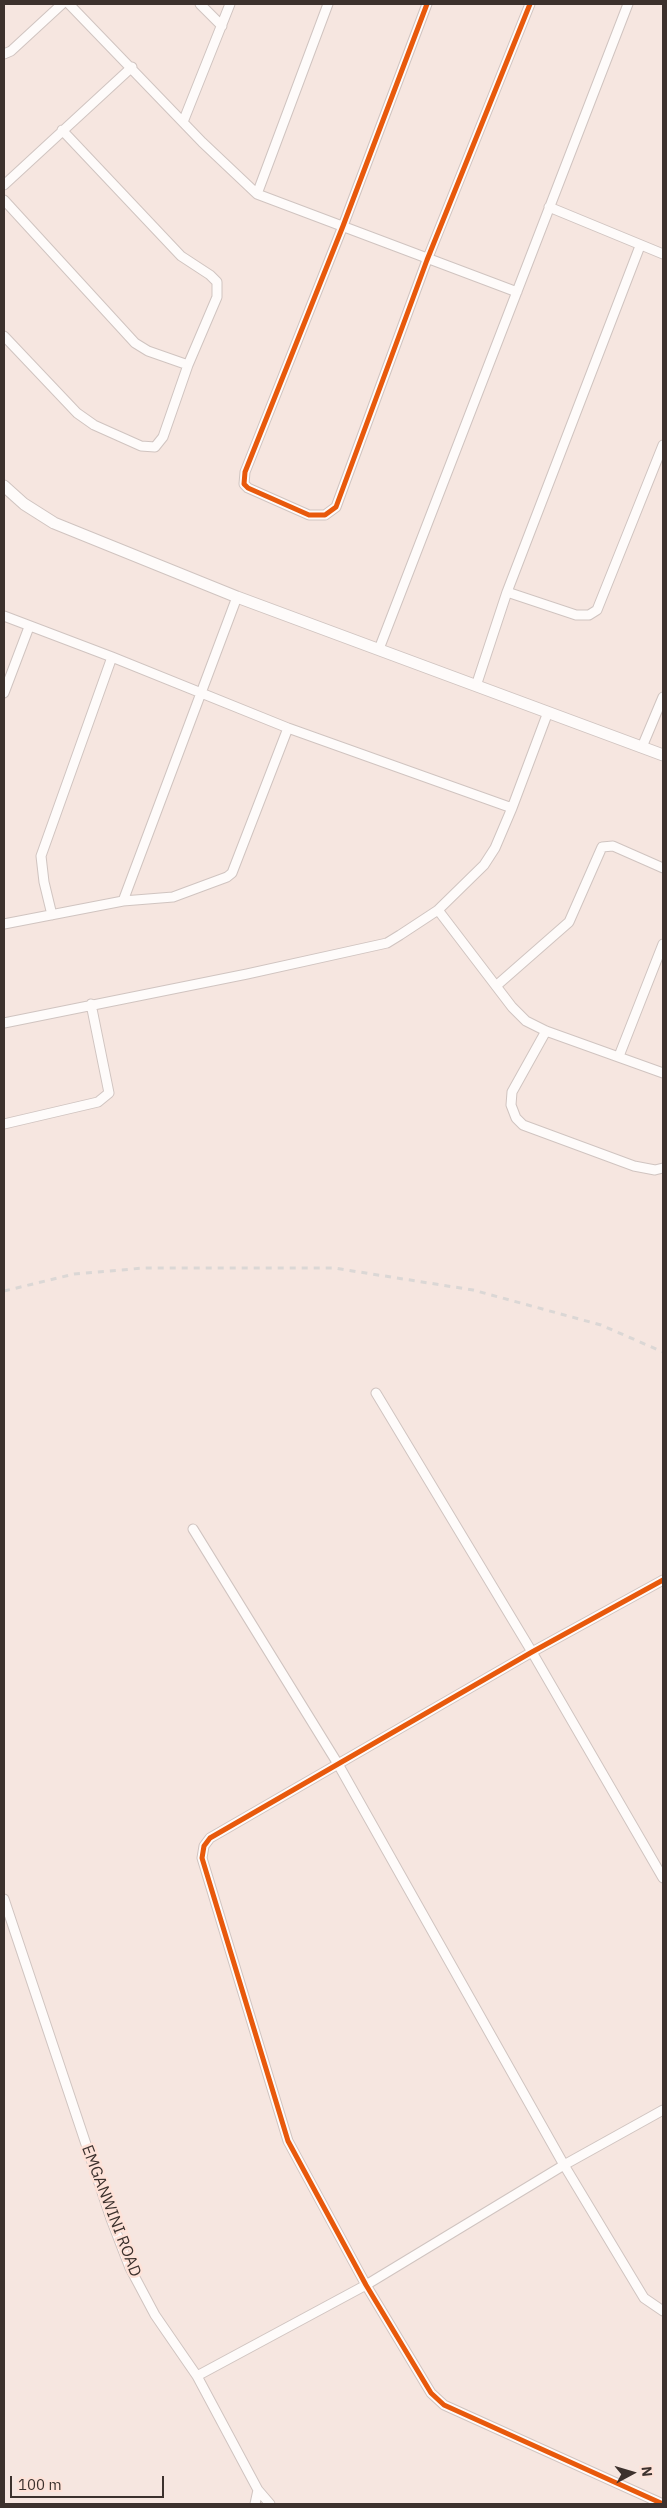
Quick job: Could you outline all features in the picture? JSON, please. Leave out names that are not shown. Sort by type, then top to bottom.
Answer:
[{"type":"street","points":[[4,54],[11,51],[62,4]]},
{"type":"street","points":[[69,4],[219,159],[257,194],[427,260],[516,292]]},
{"type":"street","points":[[200,4],[222,26]]},
{"type":"street","points":[[183,122],[230,4]]},
{"type":"street","points":[[257,194],[328,4]]},
{"type":"street","points":[[427,4],[343,226],[243,478],[244,484],[254,492],[309,514],[325,515],[336,507],[427,260],[530,4]]},
{"type":"street","points":[[379,649],[628,4]]},
{"type":"street","points":[[4,185],[132,67]]},
{"type":"street","points":[[4,336],[77,413],[94,425],[141,446],[155,447],[160,443],[188,365],[217,297],[217,282],[210,275],[181,256],[167,243],[62,130]]},
{"type":"street","points":[[4,200],[135,343],[148,351],[188,365]]},
{"type":"street","points":[[549,207],[663,254]]},
{"type":"street","points":[[476,686],[507,592],[640,246]]},
{"type":"street","points":[[507,592],[576,615],[589,615],[597,610],[663,445]]},
{"type":"street","points":[[4,486],[24,504],[54,523],[237,597],[663,756]]},
{"type":"street","points":[[123,901],[237,597]]},
{"type":"street","points":[[4,616],[288,728],[512,808]]},
{"type":"street","points":[[4,693],[29,627]]},
{"type":"street","points":[[52,915],[44,882],[41,856],[112,657]]},
{"type":"street","points":[[642,747],[663,697]]},
{"type":"street","points":[[4,1023],[246,974],[386,943],[438,910],[484,866],[495,848],[512,808],[548,712]]},
{"type":"street","points":[[4,924],[123,901],[173,897],[223,880],[232,872],[288,728]]},
{"type":"street","points":[[496,986],[569,922],[602,847],[613,846],[663,868]]},
{"type":"street","points":[[438,910],[512,1007],[526,1021],[546,1031],[663,1073]]},
{"type":"street","points":[[619,1056],[663,944]]},
{"type":"street","points":[[4,1124],[98,1102],[109,1093],[91,1004]]},
{"type":"street","points":[[546,1031],[512,1092],[511,1106],[516,1118],[523,1125],[634,1166],[654,1170],[663,1168]]},
{"type":"street","points":[[376,1394],[532,1652],[663,1878]]},
{"type":"street","points":[[192,1530],[338,1764],[564,2165],[644,2298],[663,2311]]},
{"type":"street","points":[[663,1580],[532,1652],[210,1838],[204,1846],[202,1858],[288,2141],[366,2285],[431,2393],[444,2405],[663,2504]]},
{"type":"street","name":"EMGANWINI ROAD","points":[[4,1899],[111,2219],[130,2268],[155,2315],[197,2376],[258,2490],[270,2504]]},
{"type":"street","points":[[197,2376],[366,2285],[564,2165],[663,2110]]},
{"type":"street","points":[[255,2504],[258,2490]]},
{"type":"railway","points":[[4,1291],[74,1274],[144,1268],[334,1268],[473,1290],[601,1325],[663,1352]]},
{"type":"cycle path","points":[[427,4],[343,226],[245,472],[244,484],[248,488],[309,515],[325,515],[336,507],[427,260],[530,4]]},
{"type":"cycle path","points":[[663,1580],[532,1652],[210,1838],[204,1846],[202,1858],[288,2141],[366,2285],[431,2393],[444,2405],[663,2504]]}]
